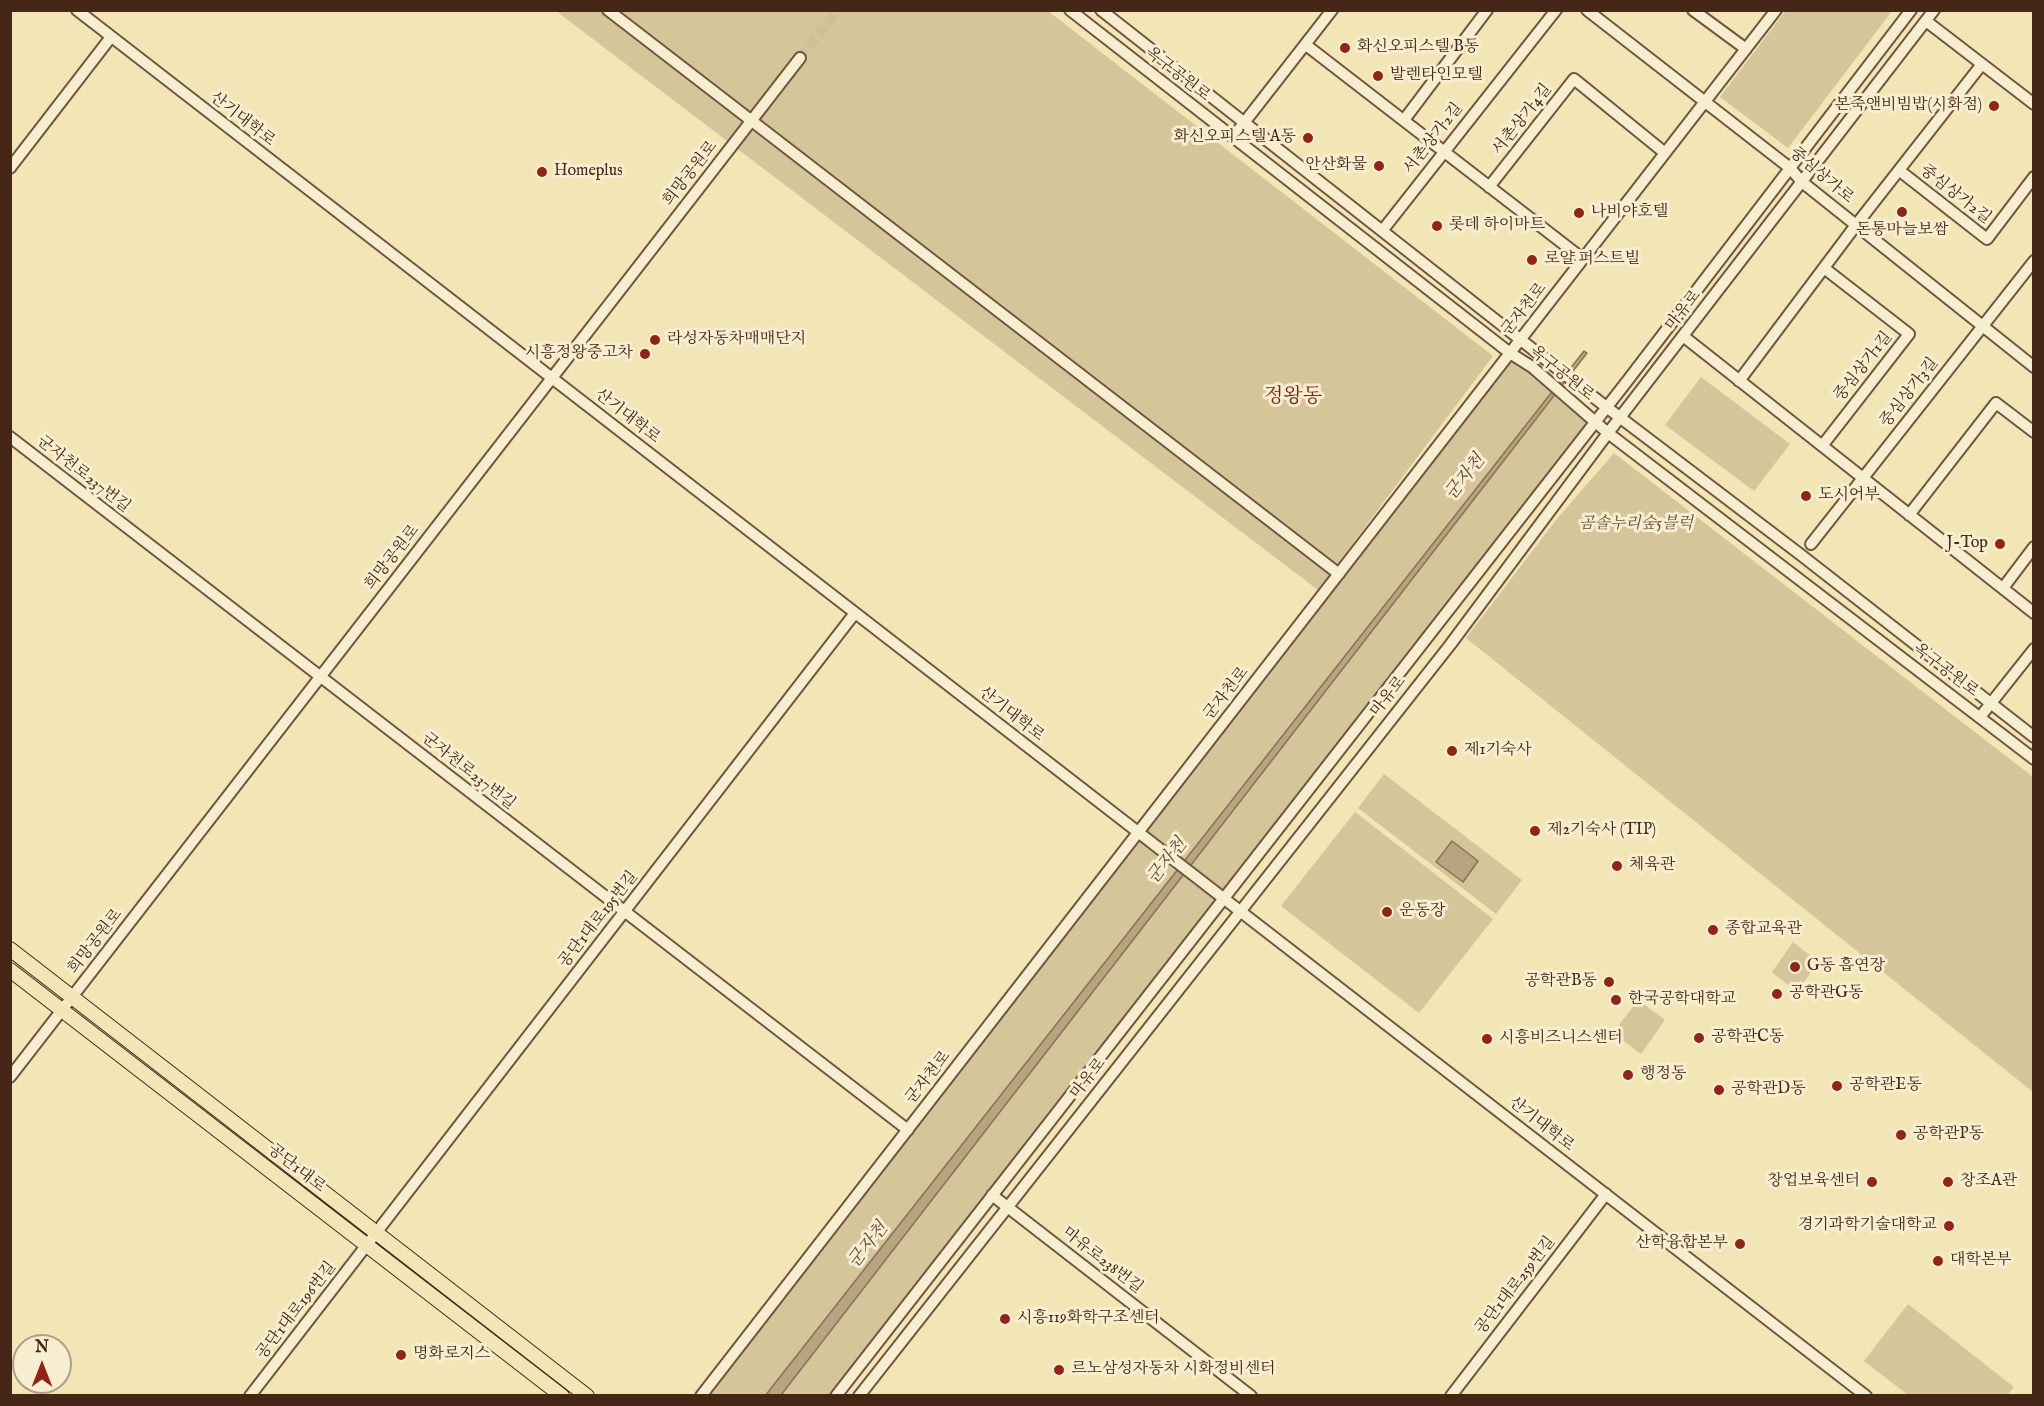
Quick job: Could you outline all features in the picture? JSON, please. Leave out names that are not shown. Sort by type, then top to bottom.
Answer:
[{"type":"main road","points":[[10,949],[587,1395]]},
{"type":"main road","name":"공단1대로","points":[[10,970],[562,1395]]},
{"type":"street","name":"산기대학로","points":[[77,10],[1866,1395]]},
{"type":"street","points":[[608,10],[1339,574]]},
{"type":"street","name":"옥구공원로","points":[[1070,10],[1510,353],[1532,367],[1608,433],[2034,759]]},
{"type":"street","name":"옥구공원로","points":[[1101,10],[1620,418],[1802,555],[2034,737]]},
{"type":"street","points":[[1233,137],[1332,10]]},
{"type":"street","points":[[1404,120],[1487,10]]},
{"type":"street","name":"서촌상가2길","points":[[1382,231],[1556,10]]},
{"type":"street","name":"중심상가로","points":[[1587,10],[1790,168],[1802,182],[2034,367]]},
{"type":"street","points":[[1694,10],[1746,49]]},
{"type":"street","name":"군자천로","points":[[701,1395],[1776,10]]},
{"type":"street","name":"마유로","points":[[836,1395],[1911,10]]},
{"type":"street","name":"마유로","points":[[859,1395],[1450,645],[1608,433],[1934,10]]},
{"type":"street","points":[[1926,21],[2034,104]]},
{"type":"street","points":[[10,168],[111,37]]},
{"type":"street","points":[[1305,45],[1583,259]]},
{"type":"street","name":"희망공원로","points":[[10,1077],[800,58]]},
{"type":"street","name":"중심상가2길","points":[[1856,225],[1982,64]]},
{"type":"street","name":"서촌상가4길","points":[[1489,187],[1574,79],[1665,153]]},
{"type":"street","name":"중심상가2길","points":[[1900,171],[1987,239],[2034,177]]},
{"type":"street","points":[[1739,381],[1856,225]]},
{"type":"street","name":"중심상가3길","points":[[1811,544],[2034,261]]},
{"type":"street","name":"중심상가1길","points":[[1822,446],[1909,334],[1824,268]]},
{"type":"street","points":[[1683,336],[2034,613]]},
{"type":"street","points":[[1909,515],[1996,404],[2034,432]]},
{"type":"street","name":"군자천로237번길","points":[[10,437],[908,1130]]},
{"type":"street","points":[[2002,588],[2034,547]]},
{"type":"street","name":"공단1대로195번길","points":[[367,1245],[855,613]]},
{"type":"street","points":[[1980,717],[2034,649]]},
{"type":"street","name":"공단1대로259번길","points":[[1450,1395],[1606,1194]]},
{"type":"street","name":"마유로238번길","points":[[992,1195],[1251,1395]]},
{"type":"street","name":"공단1대로196번길","points":[[250,1395],[367,1245]]},
{"type":"green space","points":[[1786,10],[1892,11],[1788,148],[1720,97]]},
{"type":"green space","points":[[556,11],[1048,11],[1493,356],[1318,590]]},
{"type":"green space","points":[[1510,353],[1593,421],[837,1395],[701,1396]]},
{"type":"green space","points":[[1701,377],[1790,444],[1754,491],[1665,425]]},
{"type":"green space","name":"곰솔누리숲5블럭","points":[[1614,453],[2033,777],[2033,1092],[1466,638],[1556,520]]},
{"type":"green space","points":[[1384,774],[1522,880],[1496,914],[1358,808]]},
{"type":"green space","name":"운동장","points":[[1355,812],[1493,919],[1419,1013],[1281,906]]},
{"type":"green space","name":"G동 흡연장","points":[[1793,942],[1818,962],[1797,992],[1772,972]]},
{"type":"green space","points":[[1638,1000],[1665,1020],[1641,1054],[1613,1033]]},
{"type":"green space","points":[[1908,1304],[2014,1387],[2007,1395],[1908,1395],[1864,1361]]},
{"type":"shaded area","points":[[1584,351],[1587,353],[781,1395],[765,1396]]},
{"type":"shaded area","points":[[1452,841],[1478,861],[1463,882],[1436,862]]},
{"type":"tunnel","points":[[800,58],[837,10]]},
{"type":"place","name":"화신오피스텔 B동","points":[[1345,48]]},
{"type":"place","name":"발렌타인모텔","points":[[1378,76]]},
{"type":"place","name":"본죽앤비빔밥(시화점)","points":[[1994,106]]},
{"type":"place","name":"화신오피스텔 A동","points":[[1308,138]]},
{"type":"place","name":"안산화물","points":[[1379,166]]},
{"type":"place","name":"Homeplus","points":[[542,172]]},
{"type":"place","name":"돈통마늘보쌈","points":[[1902,212]]},
{"type":"place","name":"나비야호텔","points":[[1579,213]]},
{"type":"place","name":"롯데 하이마트","points":[[1437,226]]},
{"type":"place","name":"로얄 퍼스트빌","points":[[1532,260]]},
{"type":"place","name":"라성자동차매매단지","points":[[655,340]]},
{"type":"place","name":"시흥정왕중고차","points":[[645,354]]},
{"type":"place","name":"도시어부","points":[[1806,496]]},
{"type":"place","name":"J-Top","points":[[2000,544]]},
{"type":"place","name":"제1기숙사","points":[[1452,751]]},
{"type":"place","name":"제2기숙사 (TIP)","points":[[1535,831]]},
{"type":"place","name":"체육관","points":[[1617,866]]},
{"type":"place","name":"운동장","points":[[1387,912]]},
{"type":"place","name":"종합교육관","points":[[1713,930]]},
{"type":"place","name":"G동 흡연장","points":[[1795,967]]},
{"type":"place","name":"공학관B동","points":[[1609,982]]},
{"type":"place","name":"공학관G동","points":[[1777,994]]},
{"type":"place","name":"한국공학대학교","points":[[1616,1000]]},
{"type":"place","name":"공학관C동","points":[[1699,1038]]},
{"type":"place","name":"시흥비즈니스센터","points":[[1487,1039]]},
{"type":"place","name":"행정동","points":[[1628,1075]]},
{"type":"place","name":"공학관E동","points":[[1837,1086]]},
{"type":"place","name":"공학관D동","points":[[1719,1090]]},
{"type":"place","name":"공학관P동","points":[[1901,1135]]},
{"type":"place","name":"창업보육센터","points":[[1872,1182]]},
{"type":"place","name":"창조A관","points":[[1948,1182]]},
{"type":"place","name":"경기과학기술대학교","points":[[1949,1226]]},
{"type":"place","name":"산학융합본부","points":[[1740,1244]]},
{"type":"place","name":"대학본부","points":[[1938,1261]]},
{"type":"place","name":"시흥119화학구조센터","points":[[1005,1319]]},
{"type":"place","name":"명화로지스","points":[[401,1355]]},
{"type":"place","name":"르노삼성자동차 시화정비센터","points":[[1059,1370]]},
{"type":"district","name":"정왕동","points":[[1293,398]]},
{"type":"water label","name":"군자천","points":[[1466,478]]},
{"type":"water label","name":"군자천","points":[[1168,862]]},
{"type":"water label","name":"군자천","points":[[869,1246]]}]
